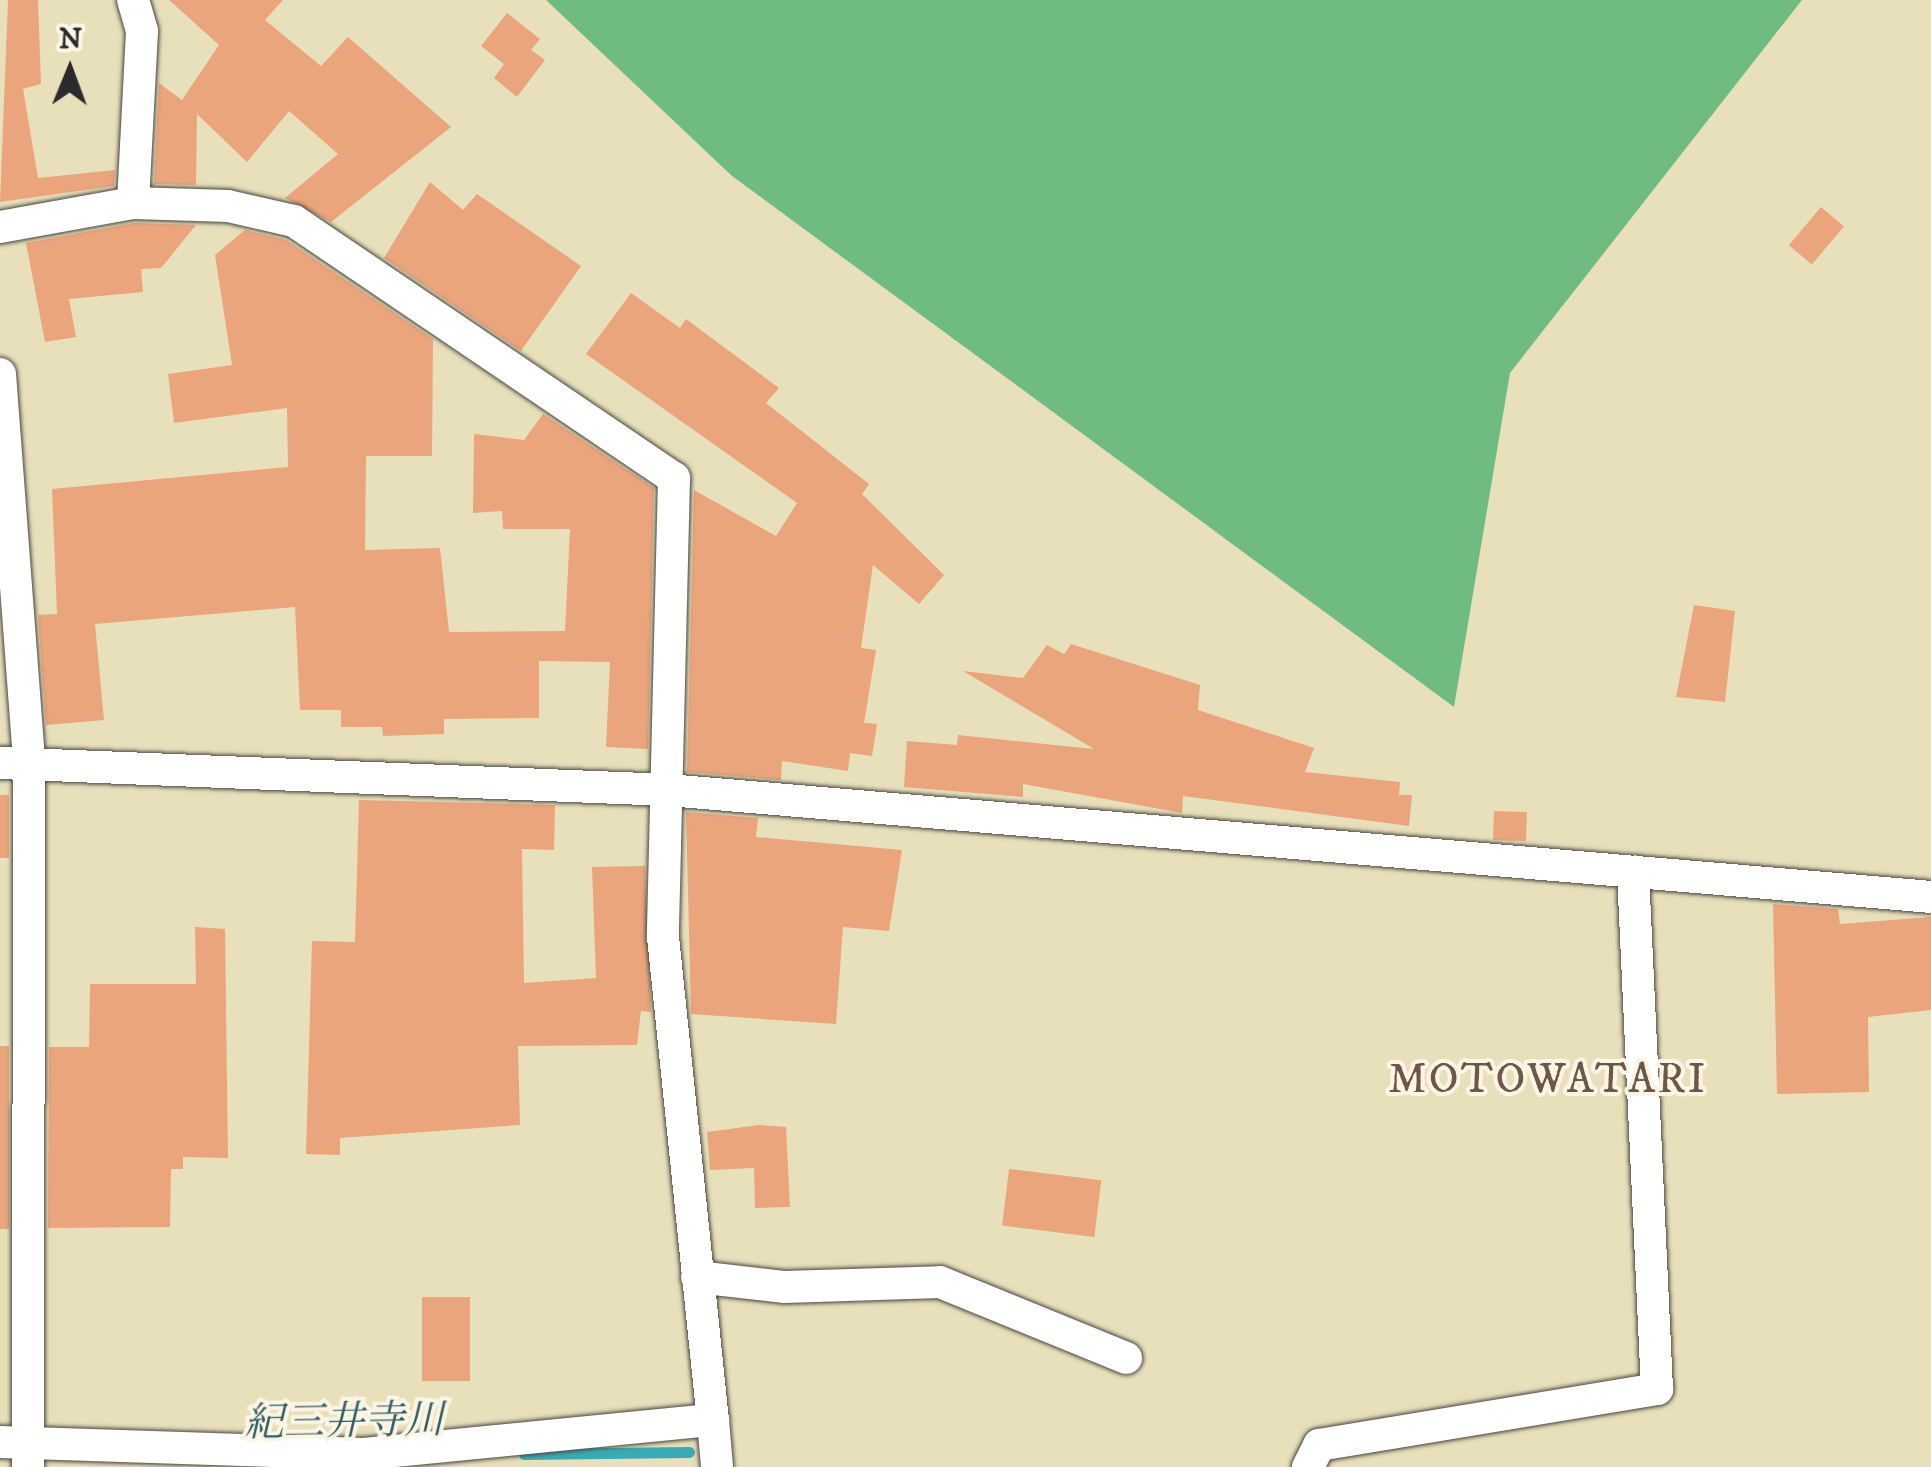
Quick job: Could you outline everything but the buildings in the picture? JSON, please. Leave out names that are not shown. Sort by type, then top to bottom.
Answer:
[{"type":"street","points":[[134,0],[142,31],[134,203]]},
{"type":"street","points":[[0,227],[134,203],[228,206],[294,222],[674,478],[663,937],[717,1467]]},
{"type":"street","points":[[0,374],[15,763],[19,1450],[364,1454],[713,1420]]},
{"type":"street","points":[[15,763],[668,790],[1931,897]]},
{"type":"street","points":[[1308,1467],[1319,1445],[1657,1389],[1633,872]]},
{"type":"street","points":[[697,1278],[784,1287],[940,1282],[1126,1358]]},
{"type":"green space","points":[[546,0],[1802,0],[1510,373],[1454,707],[732,176]]},
{"type":"waterway","name":"紀三井寺川","points":[[524,1454],[689,1452]]},
{"type":"district","name":"MOTOWATARI","points":[[1548,1080]]}]
